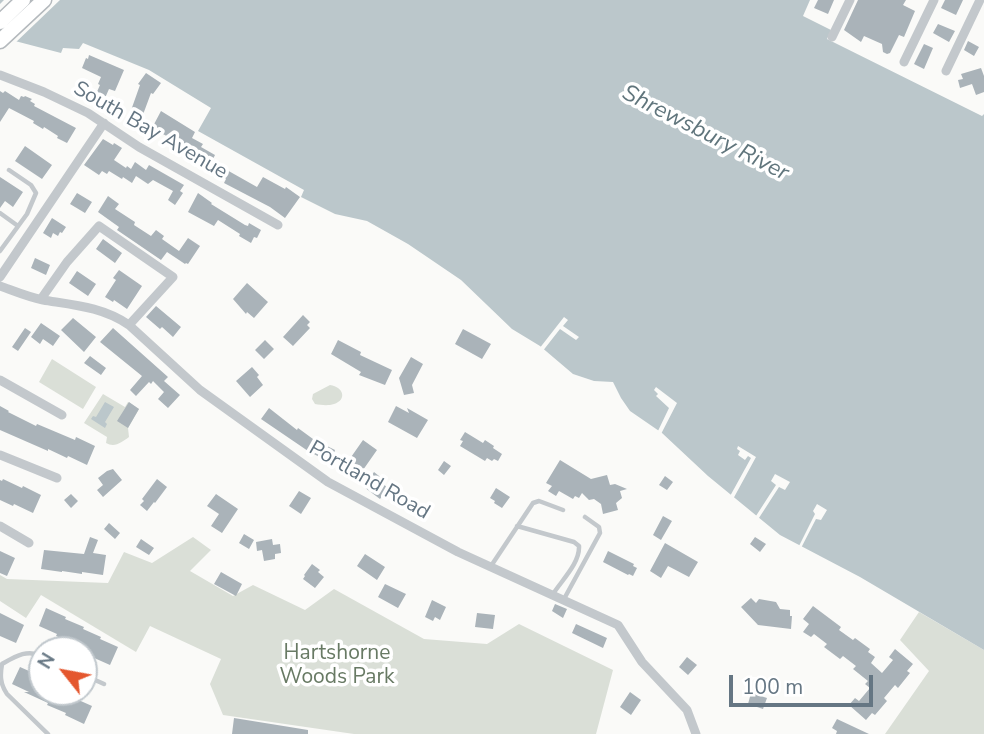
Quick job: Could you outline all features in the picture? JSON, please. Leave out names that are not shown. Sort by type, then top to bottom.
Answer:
[{"type":"highway","points":[[0,22],[23,0]]},
{"type":"highway","points":[[0,41],[44,0]]},
{"type":"street","points":[[832,37],[850,0]]},
{"type":"street","points":[[904,62],[934,0]]},
{"type":"street","points":[[946,71],[980,0]]},
{"type":"street","name":"South Bay Avenue","points":[[0,75],[44,92],[104,123],[139,147],[278,225]]},
{"type":"street","points":[[0,277],[104,123]]},
{"type":"street","points":[[41,299],[67,262],[99,226],[173,277],[129,325]]},
{"type":"street","name":"Portland Road","points":[[0,285],[41,299],[97,309],[110,314],[129,325],[200,390],[328,482],[491,567],[621,628],[642,662],[687,710],[696,734]]},
{"type":"street","points":[[0,380],[62,415]]},
{"type":"street","points":[[0,455],[57,478]]},
{"type":"street","points":[[0,526],[29,543]]},
{"type":"lane","points":[[0,251],[30,207],[36,193],[31,185],[9,170]]},
{"type":"lane","points":[[0,213],[18,226]]},
{"type":"lane","points":[[491,567],[533,503],[539,501],[563,510]]},
{"type":"lane","points":[[564,600],[600,533],[598,527],[585,517]]},
{"type":"lane","points":[[517,526],[574,542],[579,546],[576,561],[552,594]]},
{"type":"lane","points":[[28,652],[1,663],[2,687],[48,734]]},
{"type":"lane","points":[[98,681],[104,684]]},
{"type":"green space","points":[[52,359],[96,387],[83,409],[39,382]]},
{"type":"green space","points":[[330,385],[341,391],[341,400],[332,405],[315,404],[313,394]]},
{"type":"green space","points":[[103,394],[125,407],[128,402],[139,409],[128,428],[129,437],[115,445],[106,443],[107,437],[84,423]]},
{"type":"green space","name":"Hartshorne Woods Park","points":[[193,537],[211,550],[190,571],[233,596],[253,585],[305,610],[334,589],[424,639],[487,644],[519,624],[613,670],[596,734],[354,734],[223,715],[210,684],[221,659],[150,626],[136,652],[41,595],[26,618],[0,601],[0,575],[7,579],[108,583],[124,552],[152,563]]},
{"type":"green space","points":[[919,612],[984,650],[984,734],[885,734],[929,671],[900,640]]},
{"type":"water","name":"Shrewsbury River","points":[[0,0],[810,0],[803,16],[831,30],[827,39],[982,116],[984,114],[984,650],[860,577],[780,535],[708,476],[662,433],[630,411],[613,382],[594,381],[573,374],[540,346],[512,329],[461,280],[408,244],[367,221],[335,214],[301,197],[304,190],[198,131],[211,108],[149,70],[83,43],[79,49],[63,48],[61,53],[15,41],[0,34]]},
{"type":"water","points":[[105,402],[114,407],[105,422],[105,428],[91,419],[96,417]]},
{"type":"pier","points":[[4,0],[60,0],[14,44],[0,38],[0,4]]},
{"type":"pier","points":[[564,317],[568,320],[563,326],[579,337],[576,340],[560,329],[542,352],[539,349]]},
{"type":"pier","points":[[656,387],[677,403],[660,436],[657,433],[669,408],[656,396]]},
{"type":"pier","points":[[738,446],[756,457],[732,501],[729,498],[751,458],[748,456],[745,460],[738,455]]},
{"type":"pier","points":[[775,474],[790,482],[785,490],[779,487],[757,521],[754,519],[776,485],[771,481]]},
{"type":"pier","points":[[817,504],[827,510],[821,520],[816,519],[800,550],[798,548],[815,514],[813,511]]},
{"type":"building","points":[[818,0],[834,0],[828,14],[814,8]]},
{"type":"building","points":[[858,0],[906,0],[903,5],[915,11],[904,37],[899,35],[890,53],[883,52],[882,44],[864,36],[861,42],[844,30]]},
{"type":"building","points":[[945,0],[963,0],[956,15],[941,8]]},
{"type":"building","points":[[938,24],[955,31],[949,42],[933,33]]},
{"type":"building","points":[[968,41],[979,47],[974,56],[964,50]]},
{"type":"building","points":[[924,44],[933,48],[924,69],[914,64]]},
{"type":"building","points":[[89,55],[124,70],[115,91],[109,89],[101,107],[92,103],[101,77],[82,68]]},
{"type":"building","points":[[981,68],[984,92],[976,95],[972,84],[960,88],[958,80],[963,79],[961,74]]},
{"type":"building","points":[[146,73],[161,83],[153,94],[151,93],[141,120],[129,116],[140,85],[138,84]]},
{"type":"building","points":[[0,91],[5,91],[19,100],[21,96],[32,99],[30,101],[34,106],[76,128],[67,143],[9,108],[0,122]]},
{"type":"building","points":[[161,111],[195,132],[192,138],[215,155],[213,159],[220,162],[218,165],[257,187],[263,177],[285,189],[286,187],[300,197],[285,218],[224,183],[226,179],[211,171],[212,168],[201,162],[200,165],[169,144],[172,139],[152,128]]},
{"type":"building","points":[[103,139],[122,148],[114,160],[126,168],[127,166],[131,169],[135,162],[146,170],[149,165],[184,185],[180,191],[183,193],[175,205],[168,200],[173,191],[153,180],[148,184],[136,176],[132,183],[109,171],[107,174],[102,171],[99,175],[84,165]]},
{"type":"building","points":[[25,146],[52,165],[42,179],[15,161]]},
{"type":"building","points":[[0,177],[23,192],[13,207],[5,201],[0,208]]},
{"type":"building","points":[[77,193],[92,202],[85,213],[70,204]]},
{"type":"building","points":[[198,193],[245,225],[248,226],[249,223],[261,230],[257,238],[254,237],[251,243],[218,220],[214,226],[188,212]]},
{"type":"building","points":[[108,196],[119,204],[115,209],[151,236],[156,230],[164,236],[162,239],[179,251],[188,238],[200,246],[188,264],[167,252],[161,260],[117,230],[119,227],[98,212]]},
{"type":"building","points":[[52,218],[66,227],[58,236],[53,233],[51,238],[43,233]]},
{"type":"building","points":[[103,239],[122,253],[115,263],[96,249]]},
{"type":"building","points":[[35,258],[50,265],[46,275],[31,268]]},
{"type":"building","points":[[119,270],[142,286],[127,309],[105,297]]},
{"type":"building","points":[[77,271],[96,284],[88,296],[69,283]]},
{"type":"building","points":[[247,283],[268,302],[254,318],[247,312],[246,314],[233,299]]},
{"type":"building","points":[[156,306],[181,327],[173,337],[146,317]]},
{"type":"building","points":[[303,315],[310,322],[307,325],[310,328],[293,346],[283,337]]},
{"type":"building","points":[[73,318],[96,337],[84,352],[61,330]]},
{"type":"building","points":[[41,323],[60,336],[53,346],[43,339],[40,344],[31,337]]},
{"type":"building","points":[[25,328],[31,332],[18,351],[12,347]]},
{"type":"building","points":[[113,328],[168,377],[164,381],[180,395],[168,408],[158,399],[164,392],[153,381],[136,396],[130,390],[142,376],[100,342]]},
{"type":"building","points":[[463,329],[491,344],[482,359],[455,344]]},
{"type":"building","points":[[265,340],[274,349],[264,359],[255,350]]},
{"type":"building","points":[[338,340],[361,352],[360,355],[392,370],[385,385],[359,375],[361,372],[331,354]]},
{"type":"building","points":[[90,356],[106,368],[101,375],[84,363]]},
{"type":"building","points":[[411,357],[423,364],[412,385],[414,393],[404,395],[399,378]]},
{"type":"building","points":[[252,367],[263,385],[250,397],[236,381]]},
{"type":"building","points":[[129,402],[139,409],[128,428],[117,421]]},
{"type":"building","points":[[0,406],[36,426],[37,424],[75,440],[76,437],[95,446],[87,465],[0,430]]},
{"type":"building","points":[[396,406],[409,413],[407,408],[428,420],[417,438],[388,422]]},
{"type":"building","points":[[269,408],[297,430],[298,428],[335,450],[334,453],[339,456],[335,465],[308,451],[261,419]]},
{"type":"building","points":[[465,432],[494,446],[493,448],[502,454],[498,461],[487,458],[485,461],[460,446]]},
{"type":"building","points":[[363,440],[377,450],[363,470],[349,460]]},
{"type":"building","points":[[560,460],[591,479],[607,475],[610,485],[615,484],[627,489],[620,491],[622,498],[616,503],[618,510],[603,514],[601,504],[594,499],[589,500],[582,493],[579,498],[575,496],[573,499],[559,491],[556,496],[548,491],[552,486],[546,483]]},
{"type":"building","points":[[444,461],[451,466],[444,475],[438,470]]},
{"type":"building","points":[[113,469],[122,480],[103,497],[97,490],[103,485],[98,478]]},
{"type":"building","points":[[374,472],[384,480],[382,483],[388,488],[380,499],[364,487]]},
{"type":"building","points":[[665,476],[673,482],[667,490],[659,485]]},
{"type":"building","points":[[157,479],[167,487],[147,511],[140,505]]},
{"type":"building","points":[[0,480],[41,495],[33,513],[0,500]]},
{"type":"building","points":[[496,488],[510,497],[502,508],[490,498]]},
{"type":"building","points":[[299,491],[311,498],[301,514],[289,506]]},
{"type":"building","points":[[71,494],[78,501],[71,508],[64,500]]},
{"type":"building","points":[[216,494],[238,509],[222,533],[211,526],[219,514],[207,506]]},
{"type":"building","points":[[663,516],[672,521],[661,540],[653,535]]},
{"type":"building","points":[[109,523],[120,533],[115,539],[104,529]]},
{"type":"building","points":[[244,534],[254,540],[249,549],[239,543]]},
{"type":"building","points":[[90,537],[98,540],[93,553],[106,555],[103,575],[41,569],[44,550],[84,554]]},
{"type":"building","points":[[755,537],[766,544],[760,552],[750,544]]},
{"type":"building","points":[[141,539],[154,548],[149,555],[136,547]]},
{"type":"building","points":[[272,539],[273,545],[280,544],[281,553],[275,554],[275,559],[264,561],[262,550],[257,551],[256,542]]},
{"type":"building","points":[[665,543],[698,562],[689,577],[668,566],[661,578],[650,571]]},
{"type":"building","points":[[0,551],[15,558],[7,576],[0,573]]},
{"type":"building","points":[[608,551],[634,564],[637,568],[633,576],[603,562]]},
{"type":"building","points":[[365,554],[385,567],[377,580],[357,566]]},
{"type":"building","points":[[312,564],[324,577],[315,588],[303,579]]},
{"type":"building","points":[[221,572],[242,584],[236,596],[214,584]]},
{"type":"building","points":[[385,584],[406,594],[398,608],[378,597]]},
{"type":"building","points":[[751,598],[756,603],[759,599],[776,602],[780,609],[790,610],[791,629],[758,625],[741,607]]},
{"type":"building","points":[[432,600],[446,607],[440,620],[435,617],[433,621],[425,617]]},
{"type":"building","points":[[555,604],[567,609],[563,618],[552,611]]},
{"type":"building","points":[[813,606],[841,627],[839,630],[870,649],[868,652],[875,657],[871,663],[882,673],[893,660],[889,657],[895,649],[913,664],[907,671],[910,673],[898,688],[895,685],[884,698],[887,701],[875,715],[872,713],[866,720],[849,705],[855,698],[859,701],[870,688],[865,684],[868,681],[853,669],[856,666],[843,656],[840,659],[824,647],[827,644],[814,634],[811,637],[803,632],[809,624],[803,619]]},
{"type":"building","points":[[46,608],[66,617],[65,619],[84,627],[83,629],[101,637],[100,639],[118,647],[110,665],[98,660],[98,636],[56,636],[57,634],[39,626]]},
{"type":"building","points":[[0,613],[24,625],[16,643],[0,636]]},
{"type":"building","points":[[477,613],[495,615],[493,629],[475,627]]},
{"type":"building","points":[[576,624],[607,638],[603,648],[572,633]]},
{"type":"building","points":[[687,657],[697,665],[688,675],[679,667]]},
{"type":"building","points":[[20,667],[28,671],[28,692],[12,684]]},
{"type":"building","points":[[630,692],[641,700],[631,715],[620,707]]},
{"type":"building","points":[[751,693],[767,698],[763,709],[748,704]]},
{"type":"building","points":[[49,706],[92,706],[84,724],[65,715],[66,713]]},
{"type":"building","points":[[234,718],[308,730],[308,734],[232,734]]},
{"type":"building","points":[[837,719],[869,734],[836,734],[837,731],[832,728]]}]
